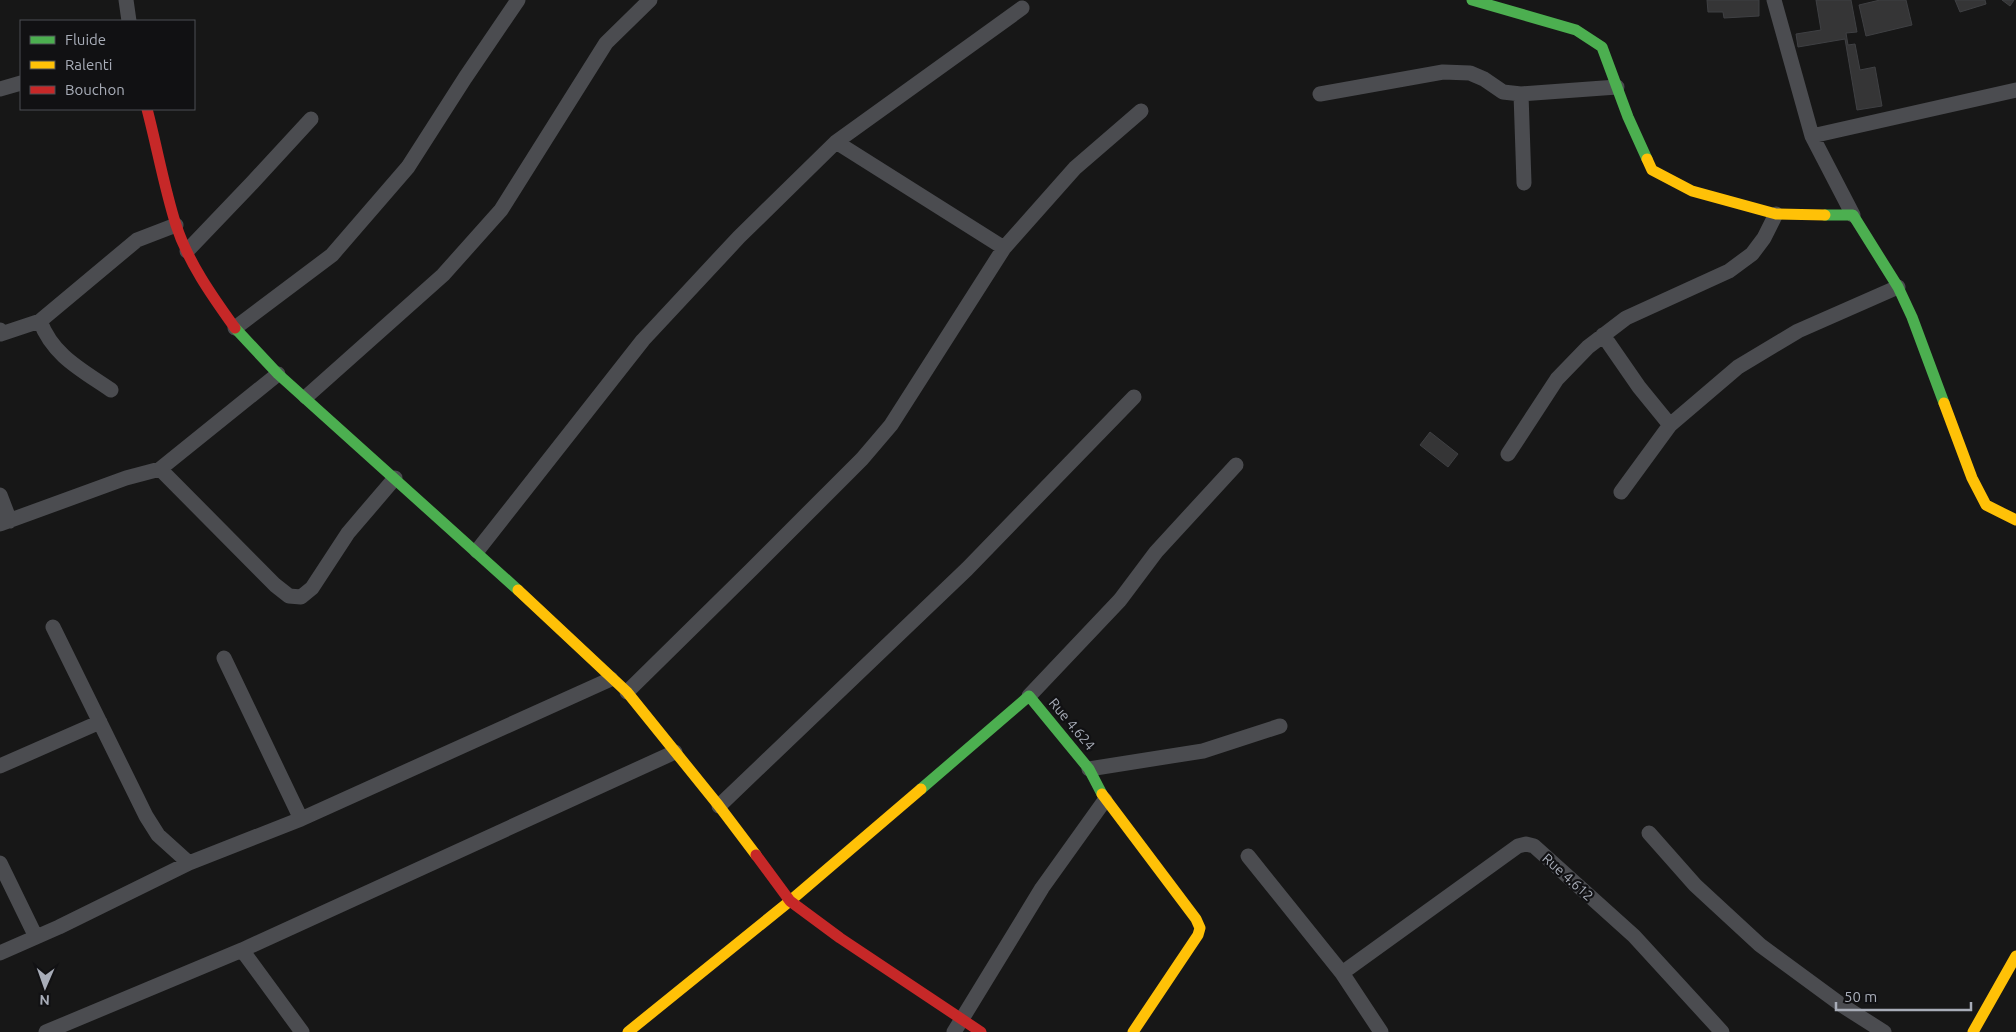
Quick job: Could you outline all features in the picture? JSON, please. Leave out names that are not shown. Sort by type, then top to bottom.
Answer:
[{"type":"main road","points":[[1472,0],[1576,30],[1602,47],[1628,117],[1652,170],[1692,191],[1776,214],[1853,215],[1898,287],[1912,317],[1972,478],[1986,505],[2016,520]]},
{"type":"main road","points":[[147,110],[176,225],[187,251],[209,291],[235,328],[278,374],[477,551],[626,692],[719,806],[790,900],[958,1026],[981,1032]]},
{"type":"main road","name":"Rue 4.624","points":[[628,1032],[790,900],[1029,696],[1090,769],[1104,800],[1196,920],[1200,928],[1198,935],[1133,1032]]},
{"type":"main road","points":[[1978,1031],[2016,956]]},
{"type":"street","points":[[126,0],[129,20]]},
{"type":"street","points":[[235,328],[332,255],[408,167],[518,0]]},
{"type":"street","points":[[306,397],[443,275],[501,210],[606,43],[650,0]]},
{"type":"street","points":[[1774,0],[1812,136],[1853,215]]},
{"type":"street","points":[[477,551],[643,340],[739,237],[836,142],[1022,8]]},
{"type":"street","points":[[1320,94],[1443,72],[1470,73],[1484,79],[1503,92],[1521,94],[1617,87]]},
{"type":"street","points":[[0,88],[20,83]]},
{"type":"street","points":[[1812,136],[2016,90]]},
{"type":"street","points":[[1521,94],[1524,183]]},
{"type":"street","points":[[626,692],[862,458],[891,425],[1004,248],[1075,168],[1140,111]]},
{"type":"street","points":[[187,251],[252,184],[311,118]]},
{"type":"street","points":[[836,142],[1004,248]]},
{"type":"street","points":[[1508,454],[1557,379],[1588,347],[1626,318],[1729,271],[1752,254],[1764,238],[1776,214]]},
{"type":"street","points":[[0,332],[40,321],[137,240],[176,225]]},
{"type":"street","points":[[1621,492],[1670,425],[1738,366],[1798,330],[1898,287]]},
{"type":"street","points":[[40,321],[46,336],[62,356],[111,390]]},
{"type":"street","points":[[1603,335],[1639,387],[1670,425]]},
{"type":"street","points":[[0,495],[5,522],[126,478],[160,469],[278,374]]},
{"type":"street","points":[[719,806],[967,569],[1134,397]]},
{"type":"street","points":[[1029,696],[1120,600],[1156,552],[1236,465]]},
{"type":"street","points":[[160,469],[275,585],[289,596],[301,597],[312,588],[348,532],[395,478]]},
{"type":"street","points":[[53,627],[146,816],[158,835],[189,863]]},
{"type":"street","points":[[224,658],[301,819]]},
{"type":"street","points":[[0,953],[189,863],[301,819],[611,679]]},
{"type":"street","points":[[0,766],[100,722]]},
{"type":"street","points":[[1090,769],[1203,751],[1280,726]]},
{"type":"street","points":[[46,1032],[242,950],[675,752]]},
{"type":"street","points":[[958,1026],[1042,888],[1104,800]]},
{"type":"street","points":[[1649,833],[1695,885],[1760,945],[1843,1006],[1884,1032]]},
{"type":"street","name":"Rue 4.612","points":[[1342,973],[1518,846],[1526,844],[1534,846],[1634,936],[1722,1032]]},
{"type":"street","points":[[1248,856],[1342,973],[1381,1032]]},
{"type":"street","points":[[0,863],[36,937]]},
{"type":"street","points":[[242,950],[296,1030]]},
{"type":"building","points":[[1707,0],[1759,0],[1759,16],[1724,18],[1723,12],[1708,12]]},
{"type":"building","points":[[1816,0],[1851,0],[1857,32],[1846,33],[1848,45],[1855,44],[1860,70],[1875,67],[1882,106],[1857,110],[1845,39],[1798,47],[1796,34],[1821,30]]},
{"type":"building","points":[[1880,0],[1906,0],[1912,25],[1866,36],[1859,5]]},
{"type":"building","points":[[1955,0],[1985,0],[1986,4],[1960,12]]},
{"type":"building","points":[[2002,0],[2014,0],[2010,6]]},
{"type":"building","points":[[1430,432],[1458,454],[1448,467],[1420,445]]},
{"type":"traffic: fast","points":[[1472,0],[1576,30],[1602,47],[1628,117],[1647,159]]},
{"type":"traffic: fast","points":[[1825,215],[1853,215],[1898,287],[1912,317],[1944,403]]},
{"type":"traffic: fast","points":[[235,328],[278,374],[518,590]]},
{"type":"traffic: fast","points":[[921,789],[1029,696],[1089,769],[1102,794]]},
{"type":"traffic: slow","points":[[1647,159],[1652,170],[1692,191],[1776,214],[1825,215]]},
{"type":"traffic: slow","points":[[1944,403],[1972,478],[1986,505],[2016,520]]},
{"type":"traffic: slow","points":[[518,590],[627,692],[756,855]]},
{"type":"traffic: slow","points":[[628,1032],[790,901],[921,789]]},
{"type":"traffic: slow","points":[[1102,794],[1196,919],[1200,928],[1198,935],[1133,1032]]},
{"type":"traffic: slow","points":[[1973,1032],[2016,956]]},
{"type":"traffic: jam","points":[[147,110],[168,196],[181,239],[201,278],[235,328]]},
{"type":"traffic: jam","points":[[756,855],[790,901],[840,938],[981,1032]]}]
